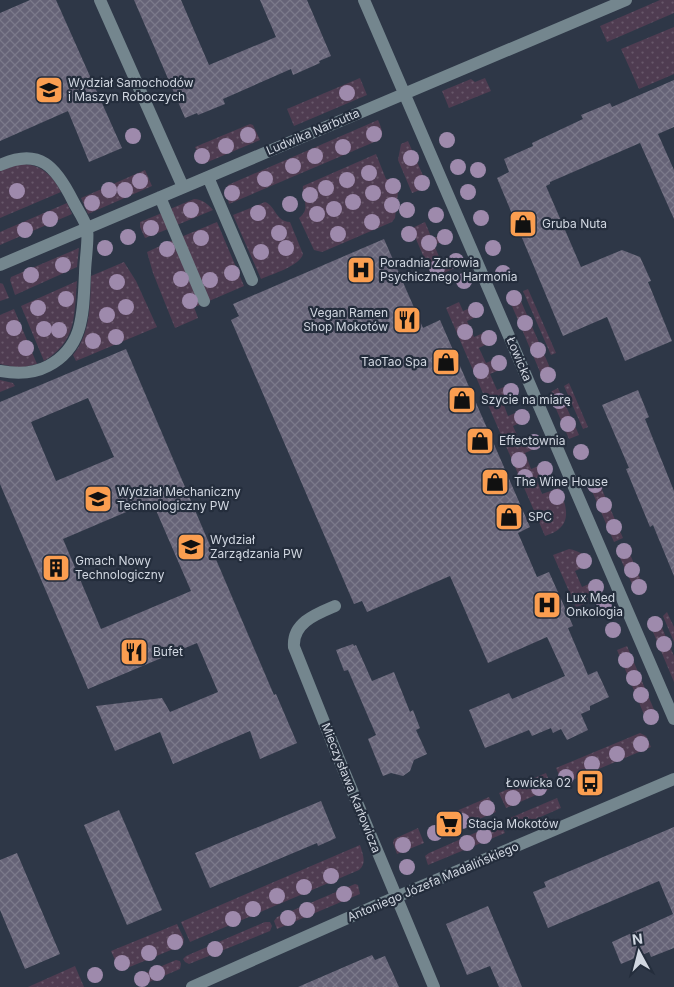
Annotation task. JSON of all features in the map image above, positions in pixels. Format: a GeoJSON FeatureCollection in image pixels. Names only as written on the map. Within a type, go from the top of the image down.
{"type":"FeatureCollection","features":[{"type":"Feature","properties":{"kind":"street"},"geometry":{"type":"LineString","coordinates":[[100,0],[183,187]]}},
{"type":"Feature","properties":{"kind":"street","name":"Łowicka"},"geometry":{"type":"LineString","coordinates":[[364,0],[674,719]]}},
{"type":"Feature","properties":{"kind":"street","name":"Ludwika Narbutta"},"geometry":{"type":"LineString","coordinates":[[0,265],[626,0]]}},
{"type":"Feature","properties":{"kind":"street"},"geometry":{"type":"LineString","coordinates":[[0,165],[10,160],[29,158],[48,165],[62,180],[87,228],[82,310],[75,341],[59,360],[43,368],[26,373],[0,371]]}},
{"type":"Feature","properties":{"kind":"street"},"geometry":{"type":"LineString","coordinates":[[208,177],[252,280]]}},
{"type":"Feature","properties":{"kind":"street"},"geometry":{"type":"LineString","coordinates":[[160,197],[204,301]]}},
{"type":"Feature","properties":{"kind":"street","name":"Mieczysława Karłowicza"},"geometry":{"type":"LineString","coordinates":[[335,606],[305,621],[296,630],[293,638],[294,647],[373,843],[398,897],[434,987]]}},
{"type":"Feature","properties":{"kind":"street","name":"Antoniego Józefa Madalińskiego"},"geometry":{"type":"LineString","coordinates":[[192,987],[674,779]]}},
{"type":"Feature","properties":{"kind":"shaded area"},"geometry":{"type":"Polygon","coordinates":[[[660,0],[674,0],[674,13],[607,42],[600,26],[660,0]]]}},
{"type":"Feature","properties":{"kind":"shaded area"},"geometry":{"type":"Polygon","coordinates":[[[674,27],[674,74],[639,89],[621,49],[674,27]]]}},
{"type":"Feature","properties":{"kind":"shaded area"},"geometry":{"type":"Polygon","coordinates":[[[360,78],[367,95],[294,126],[287,109],[360,78]]]}},
{"type":"Feature","properties":{"kind":"shaded area"},"geometry":{"type":"Polygon","coordinates":[[[485,78],[491,91],[449,108],[442,91],[471,79],[475,82],[485,78]]]}},
{"type":"Feature","properties":{"kind":"shaded area"},"geometry":{"type":"Polygon","coordinates":[[[378,120],[382,133],[379,140],[229,204],[226,192],[228,185],[378,120]]]}},
{"type":"Feature","properties":{"kind":"shaded area"},"geometry":{"type":"Polygon","coordinates":[[[250,124],[253,125],[260,140],[203,164],[195,147],[250,124]]]}},
{"type":"Feature","properties":{"kind":"shaded area"},"geometry":{"type":"Polygon","coordinates":[[[408,141],[428,187],[412,193],[398,160],[401,144],[408,141]]]}},
{"type":"Feature","properties":{"kind":"shaded area"},"geometry":{"type":"Polygon","coordinates":[[[376,154],[386,179],[394,179],[399,184],[395,218],[392,222],[322,252],[314,250],[299,218],[305,210],[303,186],[376,154]]]}},
{"type":"Feature","properties":{"kind":"shaded area"},"geometry":{"type":"Polygon","coordinates":[[[20,164],[27,164],[45,171],[54,180],[61,192],[0,218],[0,171],[20,164]]]}},
{"type":"Feature","properties":{"kind":"shaded area"},"geometry":{"type":"Polygon","coordinates":[[[145,170],[152,186],[88,214],[81,198],[145,170]]]}},
{"type":"Feature","properties":{"kind":"shaded area"},"geometry":{"type":"Polygon","coordinates":[[[194,199],[205,202],[213,210],[177,225],[170,209],[194,199]]]}},
{"type":"Feature","properties":{"kind":"shaded area"},"geometry":{"type":"Polygon","coordinates":[[[265,202],[269,204],[281,219],[290,222],[303,254],[291,266],[261,279],[233,215],[265,202]]]}},
{"type":"Feature","properties":{"kind":"shaded area"},"geometry":{"type":"Polygon","coordinates":[[[67,203],[72,214],[0,245],[0,232],[67,203]]]}},
{"type":"Feature","properties":{"kind":"shaded area"},"geometry":{"type":"Polygon","coordinates":[[[162,213],[168,229],[145,238],[140,222],[162,213]]]}},
{"type":"Feature","properties":{"kind":"shaded area"},"geometry":{"type":"Polygon","coordinates":[[[217,222],[244,286],[209,301],[181,237],[217,222]]]}},
{"type":"Feature","properties":{"kind":"shaded area"},"geometry":{"type":"Polygon","coordinates":[[[425,222],[432,239],[448,232],[451,238],[434,245],[441,261],[457,254],[462,265],[433,278],[415,237],[409,238],[406,235],[408,230],[425,222]]]}},
{"type":"Feature","properties":{"kind":"shaded area"},"geometry":{"type":"Polygon","coordinates":[[[173,240],[200,305],[194,307],[198,318],[175,328],[153,273],[147,252],[173,240]]]}},
{"type":"Feature","properties":{"kind":"shaded area"},"geometry":{"type":"Polygon","coordinates":[[[79,248],[77,267],[15,295],[10,280],[11,277],[79,248]]]}},
{"type":"Feature","properties":{"kind":"shaded area"},"geometry":{"type":"Polygon","coordinates":[[[124,262],[136,281],[157,327],[76,361],[73,355],[83,337],[88,317],[91,276],[124,262]]]}},
{"type":"Feature","properties":{"kind":"shaded area"},"geometry":{"type":"Polygon","coordinates":[[[77,281],[72,327],[63,345],[44,361],[21,306],[77,281]]]}},
{"type":"Feature","properties":{"kind":"shaded area"},"geometry":{"type":"Polygon","coordinates":[[[0,283],[3,284],[9,298],[0,301],[0,283]]]}},
{"type":"Feature","properties":{"kind":"shaded area"},"geometry":{"type":"Polygon","coordinates":[[[528,289],[556,353],[551,355],[523,291],[528,289]]]}},
{"type":"Feature","properties":{"kind":"shaded area"},"geometry":{"type":"Polygon","coordinates":[[[517,292],[554,377],[548,380],[543,379],[509,299],[511,295],[517,292]]]}},
{"type":"Feature","properties":{"kind":"shaded area"},"geometry":{"type":"Polygon","coordinates":[[[459,302],[463,311],[479,304],[483,314],[467,321],[474,337],[490,330],[495,340],[479,348],[486,363],[502,356],[506,367],[490,374],[497,390],[513,383],[517,393],[502,400],[508,416],[525,409],[529,419],[513,426],[520,442],[536,435],[541,446],[525,453],[531,469],[548,462],[552,472],[536,478],[542,494],[559,488],[563,498],[566,515],[563,525],[545,536],[446,308],[459,302]]]}},
{"type":"Feature","properties":{"kind":"shaded area"},"geometry":{"type":"Polygon","coordinates":[[[14,309],[37,364],[20,368],[0,364],[0,315],[14,309]]]}},
{"type":"Feature","properties":{"kind":"shaded area"},"geometry":{"type":"Polygon","coordinates":[[[0,380],[13,383],[15,386],[0,392],[0,380]]]}},
{"type":"Feature","properties":{"kind":"shaded area"},"geometry":{"type":"Polygon","coordinates":[[[569,383],[588,427],[583,429],[564,386],[569,383]]]}},
{"type":"Feature","properties":{"kind":"shaded area"},"geometry":{"type":"Polygon","coordinates":[[[558,388],[579,435],[569,439],[550,395],[552,391],[558,388]]]}},
{"type":"Feature","properties":{"kind":"shaded area"},"geometry":{"type":"Polygon","coordinates":[[[597,478],[623,538],[614,542],[588,482],[597,478]]]}},
{"type":"Feature","properties":{"kind":"shaded area"},"geometry":{"type":"Polygon","coordinates":[[[627,547],[646,592],[637,595],[617,551],[627,547]]]}},
{"type":"Feature","properties":{"kind":"shaded area"},"geometry":{"type":"Polygon","coordinates":[[[569,549],[582,554],[591,564],[575,571],[582,587],[598,580],[602,588],[586,595],[589,602],[576,607],[553,555],[569,549]]]}},
{"type":"Feature","properties":{"kind":"shaded area"},"geometry":{"type":"Polygon","coordinates":[[[667,612],[674,627],[674,642],[663,616],[667,612]]]}},
{"type":"Feature","properties":{"kind":"shaded area"},"geometry":{"type":"Polygon","coordinates":[[[657,616],[674,656],[674,682],[648,620],[657,616]]]}},
{"type":"Feature","properties":{"kind":"shaded area"},"geometry":{"type":"Polygon","coordinates":[[[627,646],[658,719],[648,724],[617,650],[627,646]]]}},
{"type":"Feature","properties":{"kind":"shaded area"},"geometry":{"type":"Polygon","coordinates":[[[640,733],[646,736],[651,747],[563,784],[556,768],[640,733]]]}},
{"type":"Feature","properties":{"kind":"shaded area"},"geometry":{"type":"Polygon","coordinates":[[[546,773],[552,788],[506,808],[499,793],[546,773]]]}},
{"type":"Feature","properties":{"kind":"shaded area"},"geometry":{"type":"Polygon","coordinates":[[[489,797],[496,812],[460,827],[454,812],[489,797]]]}},
{"type":"Feature","properties":{"kind":"shaded area"},"geometry":{"type":"Polygon","coordinates":[[[557,798],[561,808],[515,828],[510,818],[557,798]]]}},
{"type":"Feature","properties":{"kind":"shaded area"},"geometry":{"type":"Polygon","coordinates":[[[500,822],[505,833],[428,865],[425,856],[429,853],[500,822]]]}},
{"type":"Feature","properties":{"kind":"shaded area"},"geometry":{"type":"Polygon","coordinates":[[[418,828],[424,843],[397,854],[393,843],[394,839],[418,828]]]}},
{"type":"Feature","properties":{"kind":"shaded area"},"geometry":{"type":"Polygon","coordinates":[[[360,845],[364,862],[359,870],[190,942],[181,922],[360,845]]]}},
{"type":"Feature","properties":{"kind":"shaded area"},"geometry":{"type":"Polygon","coordinates":[[[355,884],[358,885],[360,894],[277,929],[274,921],[277,917],[355,884]]]}},
{"type":"Feature","properties":{"kind":"shaded area"},"geometry":{"type":"Polygon","coordinates":[[[265,922],[270,922],[272,926],[270,931],[189,964],[183,959],[186,956],[265,922]]]}},
{"type":"Feature","properties":{"kind":"shaded area"},"geometry":{"type":"Polygon","coordinates":[[[177,924],[184,939],[183,945],[120,971],[111,951],[177,924]]]}},
{"type":"Feature","properties":{"kind":"shaded area"},"geometry":{"type":"Polygon","coordinates":[[[176,960],[180,961],[180,969],[142,985],[137,983],[136,979],[138,976],[176,960]]]}},
{"type":"Feature","properties":{"kind":"shaded area"},"geometry":{"type":"Polygon","coordinates":[[[75,966],[84,987],[28,987],[75,966]]]}},
{"type":"Feature","properties":{"kind":"building","name":"Wydział Samochodów i Maszyn Roboczych"},"geometry":{"type":"Polygon","coordinates":[[[30,0],[56,0],[122,148],[89,162],[68,111],[0,141],[0,13],[30,0]]]}},
{"type":"Feature","properties":{"kind":"building"},"geometry":{"type":"Polygon","coordinates":[[[134,0],[181,0],[209,65],[276,37],[260,0],[307,0],[331,56],[293,75],[291,69],[223,99],[225,104],[185,118],[134,0]]]}},
{"type":"Feature","properties":{"kind":"building"},"geometry":{"type":"Polygon","coordinates":[[[674,80],[674,127],[658,134],[674,170],[674,219],[640,143],[550,182],[546,186],[581,267],[622,250],[640,257],[651,281],[648,282],[672,341],[625,361],[607,317],[563,336],[497,178],[509,172],[504,159],[533,146],[532,143],[583,119],[581,115],[610,103],[612,107],[674,80]]]}},
{"type":"Feature","properties":{"kind":"building"},"geometry":{"type":"Polygon","coordinates":[[[384,239],[423,328],[440,320],[530,527],[518,533],[537,577],[549,572],[573,626],[568,628],[588,675],[597,671],[609,697],[590,706],[590,710],[581,714],[588,730],[567,740],[561,729],[553,733],[551,728],[532,736],[529,730],[485,748],[469,710],[509,693],[512,699],[565,676],[547,637],[488,663],[450,576],[367,612],[362,601],[354,604],[231,320],[239,316],[233,304],[384,239]]]}},
{"type":"Feature","properties":{"kind":"building","name":"Gmach Nowy Technologiczny"},"geometry":{"type":"Polygon","coordinates":[[[126,349],[274,695],[276,694],[297,743],[260,759],[250,731],[173,764],[160,732],[115,751],[96,706],[162,698],[170,712],[218,692],[197,643],[88,689],[0,484],[0,402],[126,349]],[[88,398],[31,422],[56,481],[114,457],[88,398]],[[152,501],[63,539],[101,629],[191,591],[152,501]]]}},
{"type":"Feature","properties":{"kind":"building"},"geometry":{"type":"Polygon","coordinates":[[[638,390],[649,417],[645,419],[674,491],[674,576],[653,525],[650,527],[626,469],[629,468],[602,405],[638,390]]]}},
{"type":"Feature","properties":{"kind":"building"},"geometry":{"type":"Polygon","coordinates":[[[353,644],[354,646],[356,645],[372,681],[394,672],[410,712],[413,710],[420,728],[416,730],[427,754],[414,760],[410,771],[403,776],[391,773],[383,776],[368,739],[376,735],[348,670],[344,671],[336,650],[353,644]]]}},
{"type":"Feature","properties":{"kind":"building"},"geometry":{"type":"Polygon","coordinates":[[[321,801],[336,838],[318,846],[317,843],[210,888],[195,853],[321,801]]]}},
{"type":"Feature","properties":{"kind":"building"},"geometry":{"type":"Polygon","coordinates":[[[119,810],[162,910],[127,925],[84,825],[119,810]]]}},
{"type":"Feature","properties":{"kind":"building"},"geometry":{"type":"Polygon","coordinates":[[[674,827],[674,948],[651,957],[649,952],[621,964],[612,942],[673,914],[659,881],[548,928],[533,892],[546,887],[544,882],[674,827]]]}},
{"type":"Feature","properties":{"kind":"building"},"geometry":{"type":"Polygon","coordinates":[[[17,853],[60,954],[25,969],[0,910],[0,860],[17,853]]]}},
{"type":"Feature","properties":{"kind":"building"},"geometry":{"type":"Polygon","coordinates":[[[488,906],[522,987],[499,987],[490,966],[467,975],[446,924],[488,906]]]}},
{"type":"Feature","properties":{"kind":"building"},"geometry":{"type":"Polygon","coordinates":[[[372,955],[375,960],[385,956],[399,987],[298,987],[372,955]]]}},
{"type":"Feature","properties":{"kind":"place","name":"Wydział Samochodów i Maszyn Roboczych"},"geometry":{"type":"Point","coordinates":[49,90]}},
{"type":"Feature","properties":{"kind":"place","name":"Gruba Nuta"},"geometry":{"type":"Point","coordinates":[523,224]}},
{"type":"Feature","properties":{"kind":"place","name":"Poradnia Zdrowia Psychicznego Harmonia"},"geometry":{"type":"Point","coordinates":[361,270]}},
{"type":"Feature","properties":{"kind":"place","name":"Vegan Ramen Shop Mokotów"},"geometry":{"type":"Point","coordinates":[407,320]}},
{"type":"Feature","properties":{"kind":"place","name":"TaoTao Spa"},"geometry":{"type":"Point","coordinates":[446,362]}},
{"type":"Feature","properties":{"kind":"place","name":"Szycie na miarę"},"geometry":{"type":"Point","coordinates":[462,400]}},
{"type":"Feature","properties":{"kind":"place","name":"Effectownia"},"geometry":{"type":"Point","coordinates":[480,441]}},
{"type":"Feature","properties":{"kind":"place","name":"The Wine House"},"geometry":{"type":"Point","coordinates":[495,482]}},
{"type":"Feature","properties":{"kind":"place","name":"Wydział Mechaniczny Technologiczny PW"},"geometry":{"type":"Point","coordinates":[98,499]}},
{"type":"Feature","properties":{"kind":"place","name":"SPC"},"geometry":{"type":"Point","coordinates":[509,517]}},
{"type":"Feature","properties":{"kind":"place","name":"Wydział Zarządzania PW"},"geometry":{"type":"Point","coordinates":[191,547]}},
{"type":"Feature","properties":{"kind":"place","name":"Gmach Nowy Technologiczny"},"geometry":{"type":"Point","coordinates":[56,568]}},
{"type":"Feature","properties":{"kind":"place","name":"Lux Med Onkologia"},"geometry":{"type":"Point","coordinates":[547,605]}},
{"type":"Feature","properties":{"kind":"place","name":"Bufet"},"geometry":{"type":"Point","coordinates":[134,652]}},
{"type":"Feature","properties":{"kind":"place","name":"Łowicka 02"},"geometry":{"type":"Point","coordinates":[590,783]}},
{"type":"Feature","properties":{"kind":"place","name":"Stacja Mokotów"},"geometry":{"type":"Point","coordinates":[449,824]}}]}
